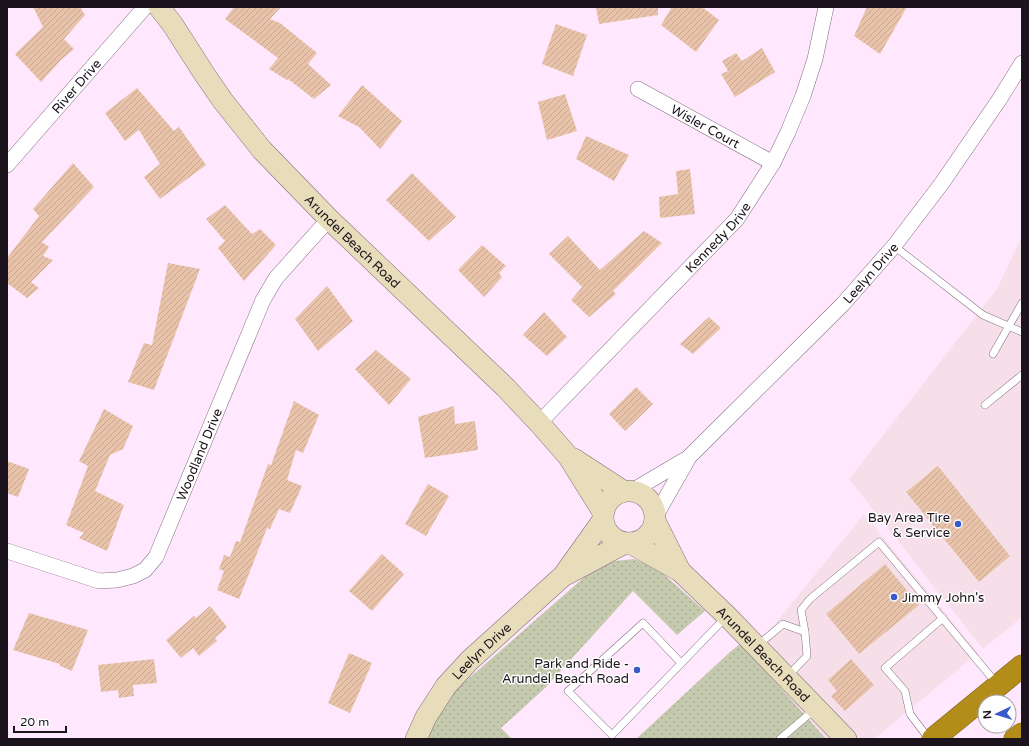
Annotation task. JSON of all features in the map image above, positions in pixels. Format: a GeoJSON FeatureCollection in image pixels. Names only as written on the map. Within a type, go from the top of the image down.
{"type":"FeatureCollection","features":[{"type":"Feature","properties":{"kind":"highway"},"geometry":{"type":"LineString","coordinates":[[933,739],[1022,666]]}},
{"type":"Feature","properties":{"kind":"highway"},"geometry":{"type":"LineString","coordinates":[[1015,739],[1022,734]]}},
{"type":"Feature","properties":{"kind":"street","name":"River Drive"},"geometry":{"type":"LineString","coordinates":[[7,165],[145,7]]}},
{"type":"Feature","properties":{"kind":"street","name":"Arundel Beach Road"},"geometry":{"type":"LineString","coordinates":[[158,7],[173,25],[205,75],[240,124],[262,150],[329,219],[505,387],[539,423],[568,456],[603,516]]}},
{"type":"Feature","properties":{"kind":"street","name":"Kennedy Drive"},"geometry":{"type":"LineString","coordinates":[[539,423],[737,219],[773,163],[788,132],[803,96],[815,59],[826,7]]}},
{"type":"Feature","properties":{"kind":"street","name":"Leelyn Drive"},"geometry":{"type":"LineString","coordinates":[[628,491],[688,458],[838,309],[894,246],[942,183],[973,140],[1022,63]]}},
{"type":"Feature","properties":{"kind":"street","name":"Wisler Court"},"geometry":{"type":"LineString","coordinates":[[638,89],[773,163]]}},
{"type":"Feature","properties":{"kind":"street","name":"Woodland Drive"},"geometry":{"type":"LineString","coordinates":[[7,551],[99,581],[117,580],[133,576],[145,570],[156,557],[263,300],[276,278],[329,219]]}},
{"type":"Feature","properties":{"kind":"street","name":"Arundel Beach Road"},"geometry":{"type":"LineString","coordinates":[[568,456],[628,491]]}},
{"type":"Feature","properties":{"kind":"street","name":"Leelyn Drive"},"geometry":{"type":"LineString","coordinates":[[655,519],[688,458]]}},
{"type":"Feature","properties":{"kind":"street"},"geometry":{"type":"LineString","coordinates":[[628,491],[639,493],[646,497],[654,509],[655,519],[653,528],[649,534],[637,542],[627,543],[617,541],[610,535],[605,528],[603,516],[606,504],[610,498],[616,494],[628,491]]}},
{"type":"Feature","properties":{"kind":"street","name":"Leelyn Drive"},"geometry":{"type":"LineString","coordinates":[[416,739],[426,716],[446,686],[470,660],[563,576],[603,516]]}},
{"type":"Feature","properties":{"kind":"street","name":"Arundel Beach Road"},"geometry":{"type":"LineString","coordinates":[[655,519],[680,571]]}},
{"type":"Feature","properties":{"kind":"street","name":"Arundel Beach Road"},"geometry":{"type":"LineString","coordinates":[[627,543],[680,571],[727,616],[846,739]]}},
{"type":"Feature","properties":{"kind":"street","name":"Leelyn Drive"},"geometry":{"type":"LineString","coordinates":[[563,576],[627,543]]}},
{"type":"Feature","properties":{"kind":"lane"},"geometry":{"type":"LineString","coordinates":[[894,246],[983,315],[1022,332]]}},
{"type":"Feature","properties":{"kind":"lane"},"geometry":{"type":"LineString","coordinates":[[993,354],[1022,302]]}},
{"type":"Feature","properties":{"kind":"lane"},"geometry":{"type":"LineString","coordinates":[[984,405],[1022,375]]}},
{"type":"Feature","properties":{"kind":"lane"},"geometry":{"type":"LineString","coordinates":[[786,677],[807,656],[801,610],[810,599],[879,542],[999,685]]}},
{"type":"Feature","properties":{"kind":"lane"},"geometry":{"type":"LineString","coordinates":[[680,663],[643,623],[568,691],[612,735],[727,616]]}},
{"type":"Feature","properties":{"kind":"lane"},"geometry":{"type":"LineString","coordinates":[[929,739],[910,714],[905,691],[885,668],[943,618]]}},
{"type":"Feature","properties":{"kind":"lane"},"geometry":{"type":"LineString","coordinates":[[756,646],[783,624],[805,632]]}},
{"type":"Feature","properties":{"kind":"lane"},"geometry":{"type":"LineString","coordinates":[[780,739],[816,708]]}},
{"type":"Feature","properties":{"kind":"shaded area"},"geometry":{"type":"Polygon","coordinates":[[[1022,236],[1022,617],[983,649],[849,479],[997,289],[1022,236]]]}},
{"type":"Feature","properties":{"kind":"shaded area"},"geometry":{"type":"Polygon","coordinates":[[[864,514],[978,653],[874,739],[726,739],[766,635],[864,514]]]}},
{"type":"Feature","properties":{"kind":"green space"},"geometry":{"type":"Polygon","coordinates":[[[634,559],[658,569],[705,611],[677,635],[633,591],[545,688],[501,728],[512,739],[426,739],[434,709],[597,566],[606,562],[634,559]]]}},
{"type":"Feature","properties":{"kind":"green space"},"geometry":{"type":"Polygon","coordinates":[[[741,643],[826,739],[636,739],[730,652],[741,643]]]}},
{"type":"Feature","properties":{"kind":"building"},"geometry":{"type":"Polygon","coordinates":[[[33,7],[80,7],[85,15],[64,39],[74,49],[61,60],[41,82],[15,54],[43,27],[33,7]]]}},
{"type":"Feature","properties":{"kind":"building"},"geometry":{"type":"Polygon","coordinates":[[[234,7],[281,7],[270,19],[280,23],[317,53],[308,64],[331,85],[314,99],[288,79],[287,80],[269,69],[278,58],[225,19],[234,7]]]}},
{"type":"Feature","properties":{"kind":"building"},"geometry":{"type":"Polygon","coordinates":[[[596,7],[658,7],[658,15],[599,24],[596,7]]]}},
{"type":"Feature","properties":{"kind":"building"},"geometry":{"type":"Polygon","coordinates":[[[672,7],[702,7],[719,20],[696,52],[661,25],[672,7]]]}},
{"type":"Feature","properties":{"kind":"building"},"geometry":{"type":"Polygon","coordinates":[[[867,7],[907,7],[880,54],[854,36],[867,7]]]}},
{"type":"Feature","properties":{"kind":"building"},"geometry":{"type":"Polygon","coordinates":[[[556,24],[587,35],[573,76],[542,64],[556,24]]]}},
{"type":"Feature","properties":{"kind":"building"},"geometry":{"type":"Polygon","coordinates":[[[762,48],[775,72],[735,97],[721,74],[728,71],[722,61],[736,53],[742,61],[762,48]]]}},
{"type":"Feature","properties":{"kind":"building"},"geometry":{"type":"Polygon","coordinates":[[[362,85],[402,121],[380,149],[359,127],[338,116],[362,85]]]}},
{"type":"Feature","properties":{"kind":"building"},"geometry":{"type":"Polygon","coordinates":[[[137,88],[174,131],[179,127],[206,165],[160,199],[144,177],[160,164],[139,130],[125,141],[105,113],[137,88]]]}},
{"type":"Feature","properties":{"kind":"building"},"geometry":{"type":"Polygon","coordinates":[[[565,94],[577,131],[547,140],[538,102],[565,94]]]}},
{"type":"Feature","properties":{"kind":"building"},"geometry":{"type":"Polygon","coordinates":[[[586,136],[629,155],[614,181],[576,159],[586,136]]]}},
{"type":"Feature","properties":{"kind":"building"},"geometry":{"type":"Polygon","coordinates":[[[73,163],[94,187],[42,242],[49,247],[43,256],[53,260],[31,282],[39,288],[27,298],[7,283],[7,258],[39,216],[33,209],[73,163]]]}},
{"type":"Feature","properties":{"kind":"building"},"geometry":{"type":"Polygon","coordinates":[[[690,169],[695,214],[660,218],[659,197],[678,194],[676,171],[690,169]]]}},
{"type":"Feature","properties":{"kind":"building"},"geometry":{"type":"Polygon","coordinates":[[[412,173],[456,217],[429,241],[386,200],[412,173]]]}},
{"type":"Feature","properties":{"kind":"building"},"geometry":{"type":"Polygon","coordinates":[[[225,205],[252,234],[260,229],[276,245],[244,281],[218,248],[225,241],[206,219],[225,205]]]}},
{"type":"Feature","properties":{"kind":"building"},"geometry":{"type":"Polygon","coordinates":[[[644,231],[662,243],[613,291],[616,294],[589,317],[571,300],[582,287],[549,254],[568,236],[600,270],[644,231]]]}},
{"type":"Feature","properties":{"kind":"building"},"geometry":{"type":"Polygon","coordinates":[[[482,245],[506,266],[499,273],[502,277],[484,297],[458,270],[482,245]]]}},
{"type":"Feature","properties":{"kind":"building"},"geometry":{"type":"Polygon","coordinates":[[[168,263],[200,269],[154,390],[128,382],[144,343],[152,345],[168,263]]]}},
{"type":"Feature","properties":{"kind":"building"},"geometry":{"type":"Polygon","coordinates":[[[327,286],[353,321],[318,351],[295,319],[327,286]]]}},
{"type":"Feature","properties":{"kind":"building"},"geometry":{"type":"Polygon","coordinates":[[[544,312],[567,337],[547,356],[523,335],[544,312]]]}},
{"type":"Feature","properties":{"kind":"building"},"geometry":{"type":"Polygon","coordinates":[[[709,317],[721,328],[693,354],[680,344],[709,317]]]}},
{"type":"Feature","properties":{"kind":"building"},"geometry":{"type":"Polygon","coordinates":[[[376,350],[411,379],[389,405],[355,369],[376,350]]]}},
{"type":"Feature","properties":{"kind":"building"},"geometry":{"type":"Polygon","coordinates":[[[636,387],[653,404],[625,431],[609,414],[636,387]]]}},
{"type":"Feature","properties":{"kind":"building"},"geometry":{"type":"Polygon","coordinates":[[[294,401],[319,415],[303,453],[296,450],[287,480],[302,486],[290,513],[279,509],[270,529],[267,528],[239,599],[217,590],[224,571],[219,569],[224,555],[230,557],[236,541],[240,542],[268,464],[271,465],[294,401]]]}},
{"type":"Feature","properties":{"kind":"building"},"geometry":{"type":"Polygon","coordinates":[[[454,406],[455,424],[475,421],[478,450],[425,458],[418,417],[454,406]]]}},
{"type":"Feature","properties":{"kind":"building"},"geometry":{"type":"Polygon","coordinates":[[[104,409],[133,426],[123,449],[110,455],[95,491],[124,505],[107,551],[79,538],[84,533],[66,525],[88,466],[79,461],[104,409]]]}},
{"type":"Feature","properties":{"kind":"building"},"geometry":{"type":"Polygon","coordinates":[[[7,461],[29,469],[18,497],[7,493],[7,461]]]}},
{"type":"Feature","properties":{"kind":"building","name":"Bay Area Tire & Service"},"geometry":{"type":"Polygon","coordinates":[[[938,466],[1010,556],[979,582],[906,492],[938,466]]]}},
{"type":"Feature","properties":{"kind":"building"},"geometry":{"type":"Polygon","coordinates":[[[428,484],[449,496],[426,536],[405,524],[428,484]]]}},
{"type":"Feature","properties":{"kind":"building"},"geometry":{"type":"Polygon","coordinates":[[[382,554],[404,574],[372,611],[349,591],[382,554]]]}},
{"type":"Feature","properties":{"kind":"building"},"geometry":{"type":"Polygon","coordinates":[[[885,564],[919,605],[859,654],[826,614],[885,564]]]}},
{"type":"Feature","properties":{"kind":"building"},"geometry":{"type":"Polygon","coordinates":[[[210,606],[227,627],[215,638],[217,641],[199,656],[193,648],[181,658],[166,640],[194,616],[196,618],[210,606]]]}},
{"type":"Feature","properties":{"kind":"building"},"geometry":{"type":"Polygon","coordinates":[[[29,613],[88,630],[72,671],[60,666],[60,664],[13,650],[29,613]]]}},
{"type":"Feature","properties":{"kind":"building"},"geometry":{"type":"Polygon","coordinates":[[[349,653],[372,663],[350,713],[328,703],[349,653]]]}},
{"type":"Feature","properties":{"kind":"building"},"geometry":{"type":"Polygon","coordinates":[[[154,659],[157,683],[133,685],[134,696],[119,698],[118,690],[101,692],[98,665],[154,659]]]}},
{"type":"Feature","properties":{"kind":"building"},"geometry":{"type":"Polygon","coordinates":[[[851,659],[874,685],[845,711],[831,696],[837,691],[828,680],[851,659]]]}},
{"type":"Feature","properties":{"kind":"place","name":"Bay Area Tire & Service"},"geometry":{"type":"Point","coordinates":[958,524]}},
{"type":"Feature","properties":{"kind":"place","name":"Jimmy John's"},"geometry":{"type":"Point","coordinates":[894,597]}},
{"type":"Feature","properties":{"kind":"place","name":"Park and Ride - Arundel Beach Road"},"geometry":{"type":"Point","coordinates":[637,670]}}]}
